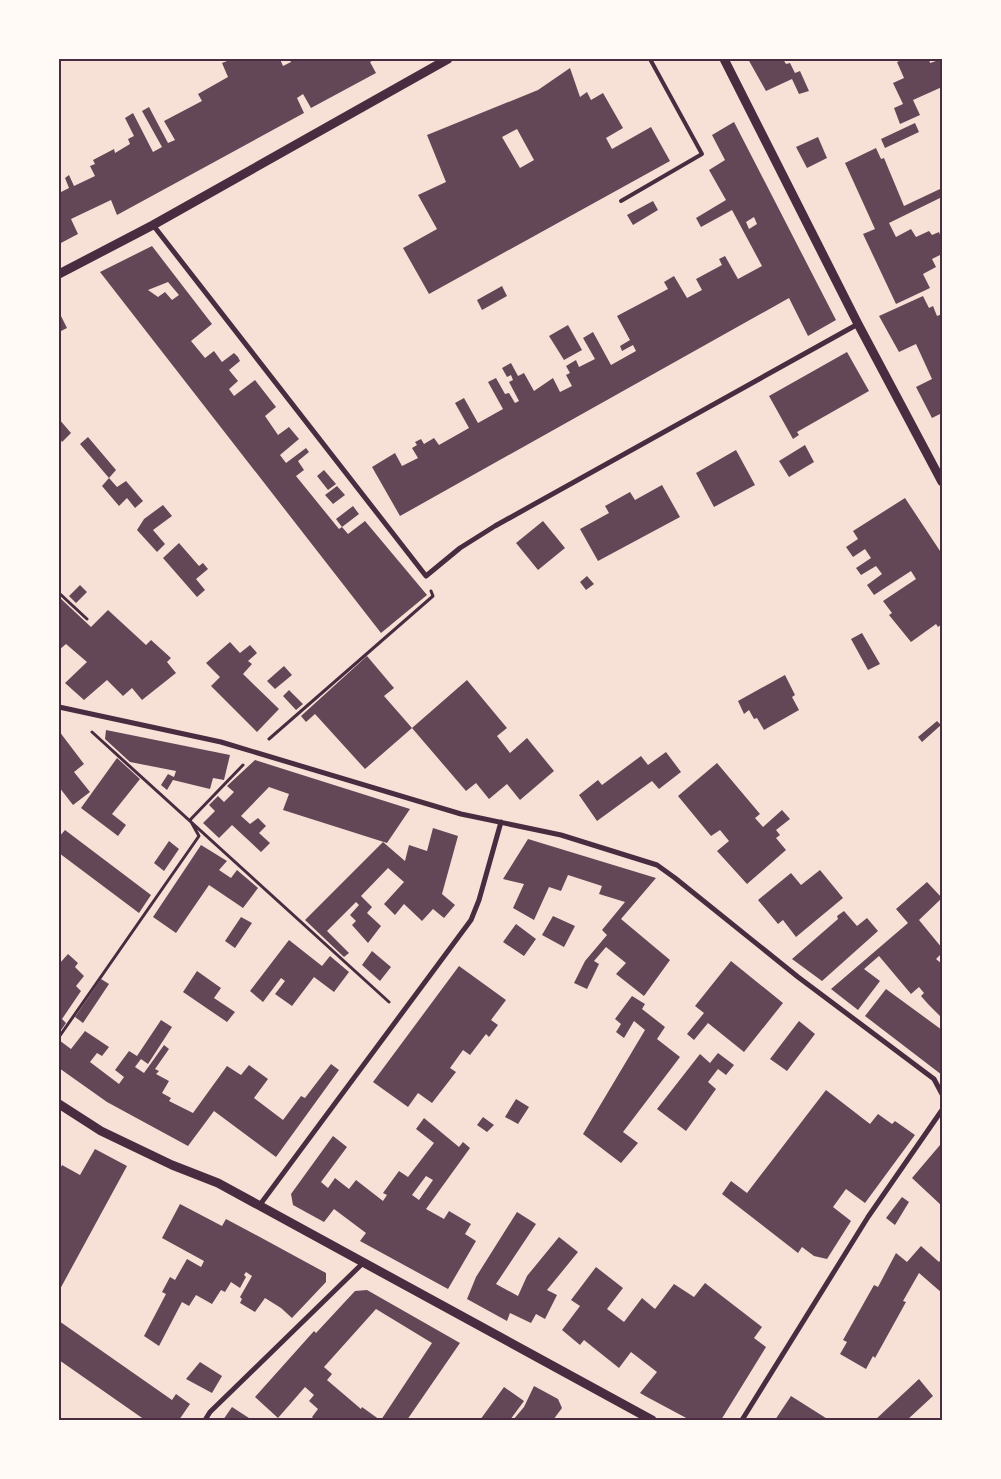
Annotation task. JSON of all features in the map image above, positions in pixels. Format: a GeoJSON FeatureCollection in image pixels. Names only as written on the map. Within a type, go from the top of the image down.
{"type":"FeatureCollection","features":[{"type":"Feature","properties":{"kind":"street"},"geometry":{"type":"LineString","coordinates":[[59,274],[153,225],[448,59]]}},
{"type":"Feature","properties":{"kind":"street"},"geometry":{"type":"LineString","coordinates":[[724,59],[858,324],[942,482]]}},
{"type":"Feature","properties":{"kind":"street"},"geometry":{"type":"LineString","coordinates":[[153,225],[426,576],[460,548],[495,526],[858,324]]}},
{"type":"Feature","properties":{"kind":"street"},"geometry":{"type":"LineString","coordinates":[[59,707],[256,752],[461,814],[561,835],[644,861],[667,871],[798,977],[934,1080],[942,1094]]}},
{"type":"Feature","properties":{"kind":"street"},"geometry":{"type":"LineString","coordinates":[[259,1206],[471,920],[479,900],[501,822]]}},
{"type":"Feature","properties":{"kind":"street"},"geometry":{"type":"LineString","coordinates":[[59,1104],[102,1131],[172,1166],[218,1183],[652,1420]]}},
{"type":"Feature","properties":{"kind":"street"},"geometry":{"type":"LineString","coordinates":[[742,1420],[868,1217],[942,1110]]}},
{"type":"Feature","properties":{"kind":"street"},"geometry":{"type":"LineString","coordinates":[[204,1420],[364,1262]]}},
{"type":"Feature","properties":{"kind":"lane"},"geometry":{"type":"LineString","coordinates":[[621,201],[702,154],[650,59]]}},
{"type":"Feature","properties":{"kind":"path"},"geometry":{"type":"LineString","coordinates":[[190,820],[256,752],[363,655],[433,596],[426,576]]}},
{"type":"Feature","properties":{"kind":"path"},"geometry":{"type":"LineString","coordinates":[[59,593],[88,619]]}},
{"type":"Feature","properties":{"kind":"path"},"geometry":{"type":"LineString","coordinates":[[66,709],[402,1014]]}},
{"type":"Feature","properties":{"kind":"path"},"geometry":{"type":"LineString","coordinates":[[59,1037],[199,836],[190,820]]}},
{"type":"Feature","properties":{"kind":"building"},"geometry":{"type":"Polygon","coordinates":[[[232,59],[280,59],[283,66],[291,62],[290,59],[376,59],[370,62],[376,73],[311,108],[303,94],[297,98],[304,113],[117,215],[111,200],[71,219],[78,234],[59,244],[59,193],[69,188],[65,178],[69,175],[74,186],[95,176],[90,166],[95,164],[93,160],[114,149],[115,153],[130,144],[128,139],[134,136],[125,118],[133,113],[153,152],[162,147],[142,111],[149,107],[168,143],[175,140],[164,121],[202,101],[198,94],[228,77],[222,63],[232,59]]]}},
{"type":"Feature","properties":{"kind":"building"},"geometry":{"type":"Polygon","coordinates":[[[748,59],[783,59],[786,64],[790,63],[795,73],[800,71],[809,91],[799,94],[792,79],[766,91],[748,59]]]}},
{"type":"Feature","properties":{"kind":"building"},"geometry":{"type":"Polygon","coordinates":[[[904,59],[929,59],[930,63],[942,59],[942,87],[913,100],[920,115],[900,124],[894,108],[903,104],[893,83],[904,78],[897,62],[904,59]]]}},
{"type":"Feature","properties":{"kind":"building"},"geometry":{"type":"Polygon","coordinates":[[[570,68],[580,97],[587,92],[591,100],[603,93],[623,128],[606,138],[612,149],[651,127],[670,161],[429,294],[403,248],[437,229],[418,195],[446,182],[427,135],[538,90],[570,68]],[[517,129],[502,137],[520,168],[534,160],[517,129]]]}},
{"type":"Feature","properties":{"kind":"building"},"geometry":{"type":"Polygon","coordinates":[[[734,122],[836,320],[808,336],[789,298],[400,516],[372,467],[395,453],[402,466],[418,458],[412,448],[417,445],[415,442],[421,439],[424,444],[434,438],[439,445],[469,428],[455,403],[464,398],[478,423],[503,409],[488,382],[496,378],[505,394],[509,393],[515,403],[519,401],[509,382],[513,380],[511,375],[507,377],[502,368],[511,363],[518,376],[524,373],[534,391],[553,378],[560,392],[572,386],[566,375],[570,373],[566,366],[576,360],[579,367],[595,359],[583,338],[593,332],[611,365],[636,351],[633,345],[622,351],[620,346],[630,340],[617,316],[668,289],[664,282],[674,276],[687,298],[702,290],[696,279],[722,265],[719,259],[725,256],[738,279],[762,266],[732,210],[701,227],[696,218],[726,200],[709,170],[725,160],[712,135],[734,122]],[[754,217],[746,222],[749,229],[757,224],[754,217]]]}},
{"type":"Feature","properties":{"kind":"building"},"geometry":{"type":"Polygon","coordinates":[[[915,123],[919,132],[885,148],[881,139],[915,123]]]}},
{"type":"Feature","properties":{"kind":"building"},"geometry":{"type":"Polygon","coordinates":[[[818,137],[827,158],[807,168],[796,147],[818,137]]]}},
{"type":"Feature","properties":{"kind":"building"},"geometry":{"type":"Polygon","coordinates":[[[876,148],[881,159],[884,158],[904,206],[940,189],[942,193],[942,197],[889,223],[896,237],[911,229],[916,237],[929,231],[932,235],[939,232],[942,240],[942,254],[932,259],[936,267],[923,274],[930,288],[896,304],[863,234],[875,229],[845,163],[876,148]]]}},
{"type":"Feature","properties":{"kind":"building"},"geometry":{"type":"Polygon","coordinates":[[[653,201],[658,210],[633,225],[627,215],[653,201]]]}},
{"type":"Feature","properties":{"kind":"building"},"geometry":{"type":"Polygon","coordinates":[[[152,246],[212,324],[191,341],[205,358],[214,351],[222,362],[234,353],[238,357],[240,361],[229,370],[238,381],[229,389],[234,396],[255,380],[276,407],[265,416],[278,435],[289,427],[299,439],[280,455],[286,463],[306,448],[309,452],[298,461],[304,470],[296,476],[339,529],[342,527],[348,534],[365,521],[427,595],[381,633],[100,272],[152,246]],[[168,282],[148,290],[158,297],[165,292],[172,300],[179,295],[168,282]]]}},
{"type":"Feature","properties":{"kind":"building"},"geometry":{"type":"Polygon","coordinates":[[[502,286],[507,296],[482,310],[477,300],[502,286]]]}},
{"type":"Feature","properties":{"kind":"building"},"geometry":{"type":"Polygon","coordinates":[[[923,296],[929,308],[933,306],[937,316],[942,314],[942,413],[932,418],[916,387],[932,379],[916,344],[899,352],[879,316],[923,296]]]}},
{"type":"Feature","properties":{"kind":"building"},"geometry":{"type":"Polygon","coordinates":[[[59,312],[67,328],[59,332],[59,312]]]}},
{"type":"Feature","properties":{"kind":"building"},"geometry":{"type":"Polygon","coordinates":[[[568,325],[582,350],[564,360],[549,336],[568,325]]]}},
{"type":"Feature","properties":{"kind":"building"},"geometry":{"type":"Polygon","coordinates":[[[847,352],[869,391],[797,432],[799,435],[793,439],[769,396],[847,352]]]}},
{"type":"Feature","properties":{"kind":"building"},"geometry":{"type":"Polygon","coordinates":[[[59,419],[71,433],[62,442],[59,437],[59,419]]]}},
{"type":"Feature","properties":{"kind":"building"},"geometry":{"type":"Polygon","coordinates":[[[88,437],[116,470],[109,478],[80,444],[88,437]]]}},
{"type":"Feature","properties":{"kind":"building"},"geometry":{"type":"Polygon","coordinates":[[[805,445],[814,462],[789,477],[779,461],[805,445]]]}},
{"type":"Feature","properties":{"kind":"building"},"geometry":{"type":"Polygon","coordinates":[[[736,450],[755,485],[714,507],[696,473],[736,450]]]}},
{"type":"Feature","properties":{"kind":"building"},"geometry":{"type":"Polygon","coordinates":[[[324,470],[336,484],[328,490],[317,476],[324,470]]]}},
{"type":"Feature","properties":{"kind":"building"},"geometry":{"type":"Polygon","coordinates":[[[109,478],[117,487],[126,481],[143,501],[135,508],[127,498],[119,506],[102,486],[109,478]]]}},
{"type":"Feature","properties":{"kind":"building"},"geometry":{"type":"Polygon","coordinates":[[[662,485],[680,517],[598,561],[580,529],[609,513],[605,506],[630,492],[635,500],[662,485]]]}},
{"type":"Feature","properties":{"kind":"building"},"geometry":{"type":"Polygon","coordinates":[[[337,486],[345,495],[333,504],[325,495],[337,486]]]}},
{"type":"Feature","properties":{"kind":"building"},"geometry":{"type":"Polygon","coordinates":[[[905,498],[942,554],[942,624],[938,627],[936,624],[911,642],[889,615],[892,613],[883,601],[916,579],[911,571],[874,595],[867,585],[882,574],[876,566],[861,575],[856,568],[871,558],[865,549],[853,557],[846,547],[858,539],[853,531],[905,498]]]}},
{"type":"Feature","properties":{"kind":"building"},"geometry":{"type":"Polygon","coordinates":[[[163,505],[172,516],[153,530],[165,544],[157,552],[137,530],[144,519],[163,505]]]}},
{"type":"Feature","properties":{"kind":"building"},"geometry":{"type":"Polygon","coordinates":[[[353,506],[359,514],[342,527],[336,519],[353,506]]]}},
{"type":"Feature","properties":{"kind":"building"},"geometry":{"type":"Polygon","coordinates":[[[543,521],[565,548],[538,570],[516,543],[543,521]]]}},
{"type":"Feature","properties":{"kind":"building"},"geometry":{"type":"Polygon","coordinates":[[[179,543],[199,566],[203,563],[208,569],[196,579],[205,590],[197,597],[163,558],[179,543]]]}},
{"type":"Feature","properties":{"kind":"building"},"geometry":{"type":"Polygon","coordinates":[[[587,576],[594,584],[586,590],[580,582],[587,576]]]}},
{"type":"Feature","properties":{"kind":"building"},"geometry":{"type":"Polygon","coordinates":[[[80,585],[87,592],[76,603],[69,596],[80,585]]]}},
{"type":"Feature","properties":{"kind":"building"},"geometry":{"type":"Polygon","coordinates":[[[59,597],[91,627],[108,610],[146,645],[151,640],[171,658],[167,662],[176,673],[142,700],[132,688],[123,696],[107,680],[84,700],[65,683],[87,662],[66,644],[59,650],[59,597]]]}},
{"type":"Feature","properties":{"kind":"building"},"geometry":{"type":"Polygon","coordinates":[[[862,633],[880,664],[868,670],[851,639],[862,633]]]}},
{"type":"Feature","properties":{"kind":"building"},"geometry":{"type":"Polygon","coordinates":[[[230,642],[240,653],[250,645],[257,653],[248,661],[252,664],[243,674],[279,709],[257,732],[211,686],[220,677],[206,663],[230,642]]]}},
{"type":"Feature","properties":{"kind":"building"},"geometry":{"type":"Polygon","coordinates":[[[367,656],[394,688],[384,696],[412,728],[365,769],[315,714],[306,722],[301,716],[367,656]]]}},
{"type":"Feature","properties":{"kind":"building"},"geometry":{"type":"Polygon","coordinates":[[[284,666],[292,675],[275,689],[267,681],[284,666]]]}},
{"type":"Feature","properties":{"kind":"building"},"geometry":{"type":"Polygon","coordinates":[[[785,675],[795,695],[792,697],[799,710],[764,730],[757,718],[754,719],[749,710],[744,714],[738,701],[785,675]]]}},
{"type":"Feature","properties":{"kind":"building"},"geometry":{"type":"Polygon","coordinates":[[[467,680],[507,728],[497,736],[510,753],[527,738],[554,771],[520,800],[507,784],[489,799],[476,783],[466,791],[412,728],[467,680]]]}},
{"type":"Feature","properties":{"kind":"building"},"geometry":{"type":"Polygon","coordinates":[[[289,690],[303,704],[296,710],[283,696],[289,690]]]}},
{"type":"Feature","properties":{"kind":"building"},"geometry":{"type":"Polygon","coordinates":[[[937,721],[941,725],[922,742],[918,737],[937,721]]]}},
{"type":"Feature","properties":{"kind":"building"},"geometry":{"type":"Polygon","coordinates":[[[106,730],[230,755],[224,780],[213,778],[210,789],[173,780],[167,790],[161,785],[168,774],[174,777],[176,771],[130,762],[105,739],[106,730]]]}},
{"type":"Feature","properties":{"kind":"building"},"geometry":{"type":"Polygon","coordinates":[[[59,731],[84,764],[74,772],[90,792],[73,805],[59,787],[59,731]]]}},
{"type":"Feature","properties":{"kind":"building"},"geometry":{"type":"Polygon","coordinates":[[[666,752],[681,772],[659,789],[652,781],[597,821],[579,795],[598,780],[602,785],[641,756],[648,765],[666,752]]]}},
{"type":"Feature","properties":{"kind":"building"},"geometry":{"type":"Polygon","coordinates":[[[117,758],[140,779],[112,814],[126,825],[118,836],[81,808],[117,758]]]}},
{"type":"Feature","properties":{"kind":"building"},"geometry":{"type":"Polygon","coordinates":[[[255,760],[410,809],[387,843],[283,810],[289,794],[269,787],[241,816],[250,824],[258,818],[266,826],[259,833],[270,843],[261,852],[232,825],[219,838],[203,823],[215,811],[209,805],[218,796],[224,802],[234,792],[227,786],[255,760]]]}},
{"type":"Feature","properties":{"kind":"building"},"geometry":{"type":"Polygon","coordinates":[[[717,763],[760,814],[755,818],[763,827],[782,810],[790,819],[776,830],[780,835],[776,838],[786,850],[747,884],[717,851],[729,841],[720,830],[711,836],[678,796],[717,763]]]}},
{"type":"Feature","properties":{"kind":"building"},"geometry":{"type":"Polygon","coordinates":[[[433,828],[458,836],[442,894],[455,905],[444,918],[433,909],[422,921],[404,904],[395,915],[384,904],[404,882],[388,868],[361,896],[372,907],[367,913],[381,926],[368,943],[352,925],[356,921],[350,915],[359,905],[356,902],[327,931],[349,953],[344,957],[305,920],[383,842],[405,861],[409,845],[427,851],[433,828]]]}},
{"type":"Feature","properties":{"kind":"building"},"geometry":{"type":"Polygon","coordinates":[[[65,830],[151,895],[139,913],[59,853],[59,837],[65,830]]]}},
{"type":"Feature","properties":{"kind":"building"},"geometry":{"type":"Polygon","coordinates":[[[528,839],[656,878],[621,919],[670,960],[644,996],[616,974],[626,963],[606,947],[594,961],[599,964],[587,989],[574,983],[585,961],[607,935],[602,930],[625,902],[599,894],[602,886],[568,875],[561,891],[549,887],[534,920],[513,908],[524,884],[503,879],[528,839]]]}},
{"type":"Feature","properties":{"kind":"building"},"geometry":{"type":"Polygon","coordinates":[[[169,841],[179,849],[164,871],[154,863],[169,841]]]}},
{"type":"Feature","properties":{"kind":"building"},"geometry":{"type":"Polygon","coordinates":[[[201,845],[227,861],[219,870],[231,878],[237,870],[258,888],[243,908],[209,885],[176,933],[153,917],[201,845]]]}},
{"type":"Feature","properties":{"kind":"building"},"geometry":{"type":"Polygon","coordinates":[[[820,870],[843,898],[796,937],[783,920],[778,924],[758,900],[791,873],[801,885],[820,870]]]}},
{"type":"Feature","properties":{"kind":"building"},"geometry":{"type":"Polygon","coordinates":[[[927,882],[942,898],[919,920],[942,948],[941,954],[936,959],[942,964],[942,1018],[921,996],[924,993],[919,987],[911,994],[879,956],[864,969],[880,981],[858,1010],[831,989],[908,923],[896,909],[927,882]]]}},
{"type":"Feature","properties":{"kind":"building"},"geometry":{"type":"Polygon","coordinates":[[[844,911],[857,926],[867,918],[878,931],[822,981],[792,959],[838,919],[837,916],[844,911]]]}},
{"type":"Feature","properties":{"kind":"building"},"geometry":{"type":"Polygon","coordinates":[[[553,916],[575,926],[564,947],[542,935],[553,916]]]}},
{"type":"Feature","properties":{"kind":"building"},"geometry":{"type":"Polygon","coordinates":[[[241,917],[252,923],[235,948],[225,941],[241,917]]]}},
{"type":"Feature","properties":{"kind":"building"},"geometry":{"type":"Polygon","coordinates":[[[516,924],[536,939],[524,956],[503,942],[516,924]]]}},
{"type":"Feature","properties":{"kind":"building"},"geometry":{"type":"Polygon","coordinates":[[[289,940],[322,966],[330,956],[349,972],[334,992],[314,977],[292,1006],[275,994],[285,981],[281,978],[263,1002],[250,991],[289,940]]]}},
{"type":"Feature","properties":{"kind":"building"},"geometry":{"type":"Polygon","coordinates":[[[372,951],[391,967],[380,981],[362,965],[372,951]]]}},
{"type":"Feature","properties":{"kind":"building"},"geometry":{"type":"Polygon","coordinates":[[[68,954],[78,963],[75,967],[84,976],[76,986],[81,991],[62,1019],[66,1023],[59,1033],[59,964],[68,954]]]}},
{"type":"Feature","properties":{"kind":"building"},"geometry":{"type":"Polygon","coordinates":[[[731,961],[783,1003],[744,1052],[708,1023],[694,1040],[687,1034],[704,1013],[695,1006],[731,961]]]}},
{"type":"Feature","properties":{"kind":"building"},"geometry":{"type":"Polygon","coordinates":[[[459,966],[506,1000],[491,1020],[498,1025],[489,1037],[486,1034],[470,1055],[463,1050],[450,1068],[456,1072],[432,1103],[418,1093],[408,1107],[373,1082],[459,966]]]}},
{"type":"Feature","properties":{"kind":"building"},"geometry":{"type":"Polygon","coordinates":[[[197,971],[221,988],[214,998],[235,1012],[227,1022],[183,992],[197,971]]]}},
{"type":"Feature","properties":{"kind":"building"},"geometry":{"type":"Polygon","coordinates":[[[101,979],[109,984],[83,1023],[75,1017],[101,979]]]}},
{"type":"Feature","properties":{"kind":"building"},"geometry":{"type":"Polygon","coordinates":[[[886,989],[942,1030],[942,1075],[865,1016],[886,989]]]}},
{"type":"Feature","properties":{"kind":"building"},"geometry":{"type":"Polygon","coordinates":[[[632,996],[645,1004],[642,1009],[665,1027],[657,1039],[680,1057],[623,1132],[638,1143],[621,1163],[583,1134],[645,1030],[634,1021],[624,1038],[616,1032],[621,1024],[615,1019],[632,996]]]}},
{"type":"Feature","properties":{"kind":"building"},"geometry":{"type":"Polygon","coordinates":[[[161,1020],[172,1027],[148,1064],[141,1059],[135,1067],[144,1073],[164,1045],[169,1049],[155,1069],[159,1071],[156,1074],[169,1081],[162,1093],[171,1098],[169,1101],[193,1113],[227,1066],[241,1075],[249,1065],[268,1079],[254,1098],[283,1120],[301,1096],[305,1098],[331,1064],[339,1070],[276,1157],[214,1111],[188,1146],[107,1102],[59,1068],[59,1040],[71,1049],[85,1031],[109,1047],[102,1056],[97,1053],[90,1062],[119,1084],[124,1077],[115,1070],[129,1051],[137,1056],[161,1020]]]}},
{"type":"Feature","properties":{"kind":"building"},"geometry":{"type":"Polygon","coordinates":[[[799,1021],[815,1034],[787,1071],[770,1059],[799,1021]]]}},
{"type":"Feature","properties":{"kind":"building"},"geometry":{"type":"Polygon","coordinates":[[[718,1053],[734,1065],[726,1075],[718,1069],[708,1082],[716,1089],[686,1131],[657,1109],[700,1054],[710,1063],[718,1053]]]}},
{"type":"Feature","properties":{"kind":"building"},"geometry":{"type":"Polygon","coordinates":[[[826,1090],[870,1124],[878,1114],[892,1124],[895,1121],[915,1135],[865,1203],[846,1189],[833,1207],[851,1221],[827,1259],[814,1256],[802,1247],[798,1253],[722,1194],[731,1181],[747,1193],[826,1090]]]}},
{"type":"Feature","properties":{"kind":"building"},"geometry":{"type":"Polygon","coordinates":[[[516,1099],[529,1107],[518,1124],[505,1117],[516,1099]]]}},
{"type":"Feature","properties":{"kind":"building"},"geometry":{"type":"Polygon","coordinates":[[[483,1117],[494,1125],[487,1132],[477,1125],[483,1117]]]}},
{"type":"Feature","properties":{"kind":"building"},"geometry":{"type":"Polygon","coordinates":[[[424,1118],[459,1147],[463,1142],[470,1148],[426,1209],[444,1219],[449,1211],[471,1224],[465,1234],[476,1241],[448,1289],[360,1241],[366,1233],[334,1209],[324,1222],[293,1205],[291,1194],[333,1136],[347,1147],[321,1182],[328,1188],[335,1178],[349,1189],[356,1180],[383,1201],[387,1195],[383,1193],[399,1171],[408,1177],[434,1143],[416,1129],[424,1118]],[[426,1176],[412,1195],[419,1200],[433,1180],[426,1176]]]}},
{"type":"Feature","properties":{"kind":"building"},"geometry":{"type":"Polygon","coordinates":[[[940,1145],[942,1147],[942,1206],[912,1178],[940,1145]]]}},
{"type":"Feature","properties":{"kind":"building"},"geometry":{"type":"Polygon","coordinates":[[[95,1149],[127,1166],[59,1291],[59,1171],[62,1165],[80,1175],[95,1149]]]}},
{"type":"Feature","properties":{"kind":"building"},"geometry":{"type":"Polygon","coordinates":[[[902,1197],[909,1202],[895,1225],[886,1218],[902,1197]]]}},
{"type":"Feature","properties":{"kind":"building"},"geometry":{"type":"Polygon","coordinates":[[[180,1204],[222,1226],[226,1219],[258,1236],[326,1273],[326,1282],[292,1318],[265,1298],[255,1312],[240,1303],[242,1299],[240,1297],[252,1276],[246,1272],[244,1275],[246,1277],[240,1288],[231,1282],[225,1292],[221,1290],[212,1304],[196,1295],[189,1306],[182,1302],[159,1346],[144,1336],[166,1294],[162,1292],[170,1277],[175,1280],[187,1259],[201,1267],[204,1261],[162,1238],[180,1204]]]}},
{"type":"Feature","properties":{"kind":"building"},"geometry":{"type":"Polygon","coordinates":[[[517,1212],[536,1224],[496,1284],[518,1296],[527,1276],[559,1237],[578,1252],[547,1290],[557,1295],[545,1319],[536,1314],[531,1323],[510,1313],[507,1321],[467,1299],[476,1277],[517,1212]]]}},
{"type":"Feature","properties":{"kind":"building"},"geometry":{"type":"Polygon","coordinates":[[[921,1246],[939,1262],[942,1258],[942,1293],[919,1273],[903,1301],[906,1302],[875,1358],[873,1356],[866,1369],[840,1354],[847,1342],[843,1340],[874,1285],[878,1287],[896,1253],[907,1262],[921,1246]]]}},
{"type":"Feature","properties":{"kind":"building"},"geometry":{"type":"Polygon","coordinates":[[[596,1267],[623,1288],[607,1309],[624,1322],[642,1298],[655,1309],[674,1284],[694,1297],[705,1283],[762,1327],[754,1338],[766,1347],[721,1420],[690,1420],[647,1397],[640,1393],[657,1372],[631,1352],[619,1368],[584,1340],[580,1345],[562,1330],[580,1306],[571,1300],[596,1267]]]}},
{"type":"Feature","properties":{"kind":"building"},"geometry":{"type":"Polygon","coordinates":[[[367,1290],[460,1343],[407,1420],[381,1420],[432,1343],[376,1309],[324,1367],[332,1374],[327,1380],[361,1409],[362,1407],[380,1420],[315,1420],[312,1417],[318,1409],[309,1401],[314,1395],[305,1387],[278,1418],[255,1397],[314,1331],[316,1333],[355,1291],[367,1290]]]}},
{"type":"Feature","properties":{"kind":"building"},"geometry":{"type":"Polygon","coordinates":[[[59,1321],[172,1400],[176,1394],[190,1404],[179,1420],[145,1420],[59,1360],[59,1321]]]}},
{"type":"Feature","properties":{"kind":"building"},"geometry":{"type":"Polygon","coordinates":[[[200,1362],[222,1376],[212,1393],[186,1379],[200,1362]]]}},
{"type":"Feature","properties":{"kind":"building"},"geometry":{"type":"Polygon","coordinates":[[[919,1379],[933,1396],[907,1420],[875,1420],[919,1379]]]}},
{"type":"Feature","properties":{"kind":"building"},"geometry":{"type":"Polygon","coordinates":[[[534,1386],[558,1399],[562,1408],[553,1420],[513,1420],[524,1407],[534,1386]]]}},
{"type":"Feature","properties":{"kind":"building"},"geometry":{"type":"Polygon","coordinates":[[[504,1387],[524,1401],[510,1420],[480,1420],[504,1387]]]}},
{"type":"Feature","properties":{"kind":"building"},"geometry":{"type":"Polygon","coordinates":[[[791,1396],[829,1420],[775,1420],[791,1396]]]}},
{"type":"Feature","properties":{"kind":"building"},"geometry":{"type":"Polygon","coordinates":[[[232,1407],[252,1420],[223,1420],[232,1407]]]}}]}
